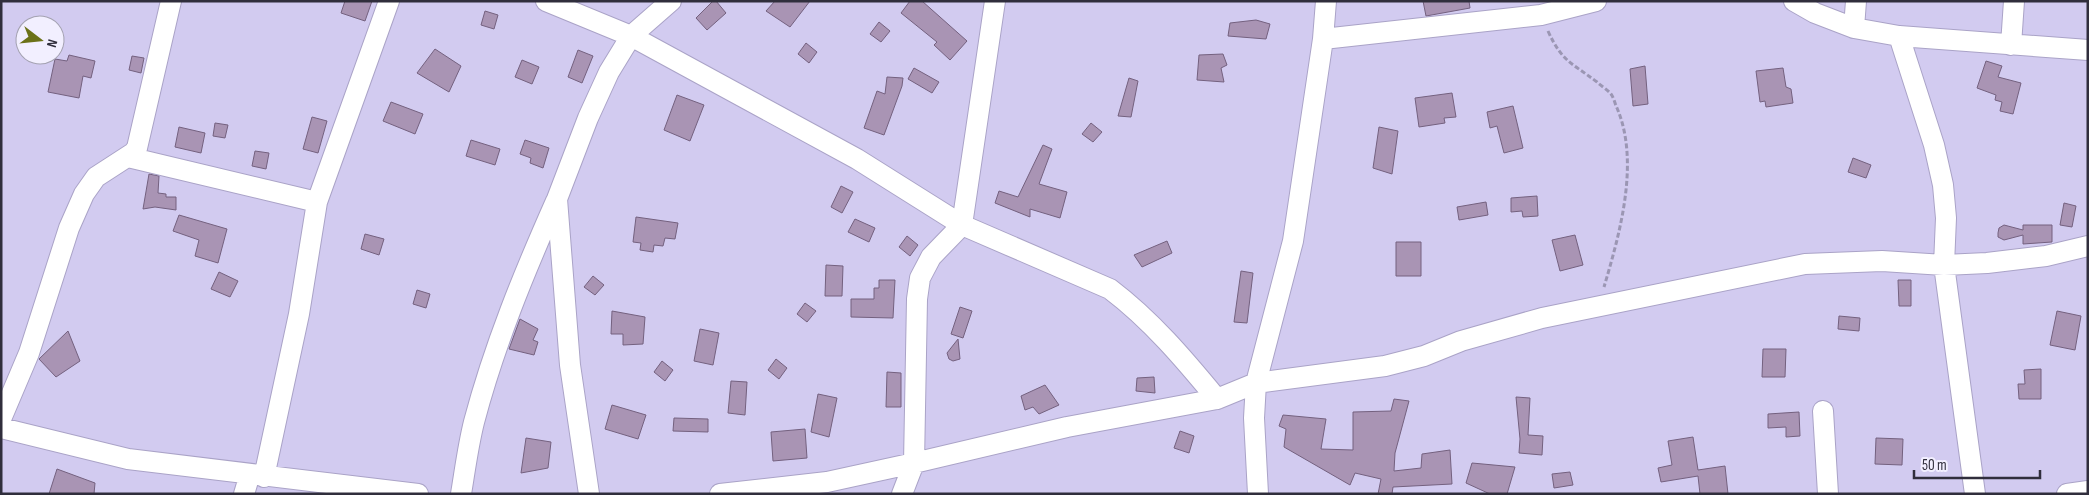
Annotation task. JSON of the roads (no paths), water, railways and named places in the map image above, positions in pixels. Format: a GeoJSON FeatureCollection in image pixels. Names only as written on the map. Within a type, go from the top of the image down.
{"type":"FeatureCollection","features":[{"type":"Feature","properties":{"kind":"street"},"geometry":{"type":"LineString","coordinates":[[1,418],[29,353],[69,228],[84,194],[96,177],[128,157],[137,148],[171,1]]}},
{"type":"Feature","properties":{"kind":"street"},"geometry":{"type":"LineString","coordinates":[[244,494],[257,475],[299,314],[318,202],[390,1]]}},
{"type":"Feature","properties":{"kind":"street"},"geometry":{"type":"LineString","coordinates":[[546,1],[630,36],[856,159],[962,225],[1110,288],[1175,348],[1217,399]]}},
{"type":"Feature","properties":{"kind":"street"},"geometry":{"type":"LineString","coordinates":[[461,494],[473,424],[486,378],[518,287],[557,199],[588,118],[609,72],[630,36],[671,1]]}},
{"type":"Feature","properties":{"kind":"street"},"geometry":{"type":"LineString","coordinates":[[902,494],[914,463],[917,299],[920,278],[931,257],[962,225],[995,1]]}},
{"type":"Feature","properties":{"kind":"street"},"geometry":{"type":"LineString","coordinates":[[1258,494],[1254,418],[1256,382],[1293,242],[1323,39],[1326,1]]}},
{"type":"Feature","properties":{"kind":"street"},"geometry":{"type":"LineString","coordinates":[[1323,39],[1541,15],[1596,1]]}},
{"type":"Feature","properties":{"kind":"street"},"geometry":{"type":"LineString","coordinates":[[1794,1],[1815,13],[1854,28],[1898,36],[2088,50]]}},
{"type":"Feature","properties":{"kind":"street"},"geometry":{"type":"LineString","coordinates":[[1854,28],[1856,1]]}},
{"type":"Feature","properties":{"kind":"street"},"geometry":{"type":"LineString","coordinates":[[2011,45],[2014,1]]}},
{"type":"Feature","properties":{"kind":"street"},"geometry":{"type":"LineString","coordinates":[[1898,36],[1934,145],[1943,184],[1946,218],[1944,265],[1975,494]]}},
{"type":"Feature","properties":{"kind":"street"},"geometry":{"type":"LineString","coordinates":[[128,157],[318,202]]}},
{"type":"Feature","properties":{"kind":"street"},"geometry":{"type":"LineString","coordinates":[[557,199],[570,365],[588,494]]}},
{"type":"Feature","properties":{"kind":"street"},"geometry":{"type":"LineString","coordinates":[[720,494],[826,482],[1067,427],[1217,399],[1256,382],[1385,366],[1424,356],[1461,341],[1542,318],[1805,264],[1882,261],[1944,265],[1987,263],[2046,256],[2088,246]]}},
{"type":"Feature","properties":{"kind":"street"},"geometry":{"type":"LineString","coordinates":[[1824,411],[1828,494]]}},
{"type":"Feature","properties":{"kind":"street"},"geometry":{"type":"LineString","coordinates":[[1,428],[128,460],[418,494]]}},
{"type":"Feature","properties":{"kind":"street"},"geometry":{"type":"LineString","coordinates":[[2067,494],[2088,491]]}}]}
